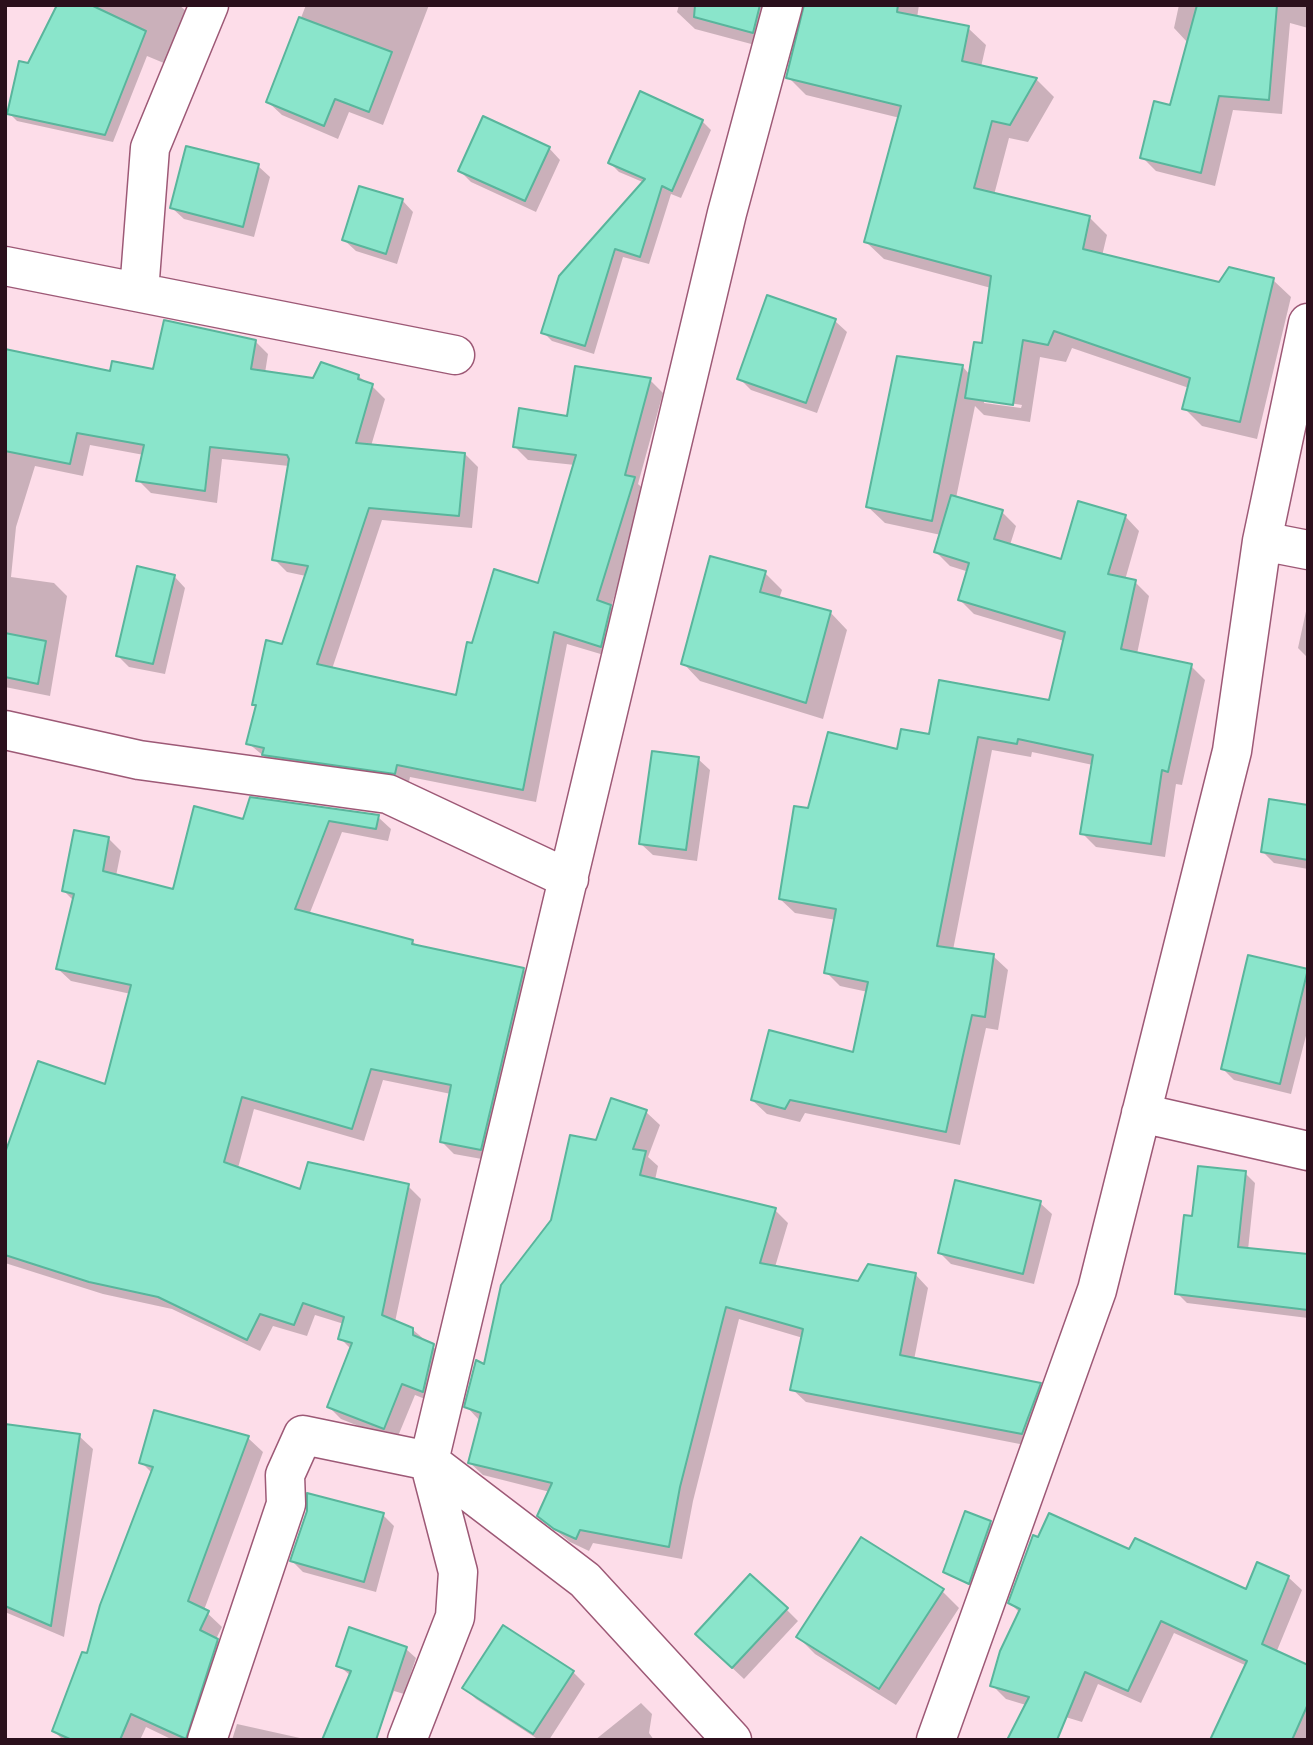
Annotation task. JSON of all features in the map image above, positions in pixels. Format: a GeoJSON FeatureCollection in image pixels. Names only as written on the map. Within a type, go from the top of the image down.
{"type":"FeatureCollection","features":[{"type":"Feature","properties":{"kind":"street"},"geometry":{"type":"LineString","coordinates":[[139,292],[150,148],[209,5]]}},
{"type":"Feature","properties":{"kind":"street"},"geometry":{"type":"LineString","coordinates":[[408,1740],[455,1617],[458,1572],[429,1461],[727,213],[783,5]]}},
{"type":"Feature","properties":{"kind":"street"},"geometry":{"type":"LineString","coordinates":[[5,266],[455,355]]}},
{"type":"Feature","properties":{"kind":"street"},"geometry":{"type":"LineString","coordinates":[[936,1740],[1097,1290],[1232,751],[1262,541],[1308,323]]}},
{"type":"Feature","properties":{"kind":"street"},"geometry":{"type":"LineString","coordinates":[[1262,541],[1308,550]]}},
{"type":"Feature","properties":{"kind":"street"},"geometry":{"type":"LineString","coordinates":[[5,730],[139,760],[388,793],[569,879]]}},
{"type":"Feature","properties":{"kind":"street"},"geometry":{"type":"LineString","coordinates":[[1141,1113],[1308,1151]]}},
{"type":"Feature","properties":{"kind":"street"},"geometry":{"type":"LineString","coordinates":[[207,1740],[286,1504],[285,1475],[303,1435],[429,1461],[584,1580],[732,1740]]}},
{"type":"Feature","properties":{"kind":"building"},"geometry":{"type":"Polygon","coordinates":[[[57,5],[91,5],[146,31],[105,135],[7,114],[19,61],[28,63],[57,5]]]}},
{"type":"Feature","properties":{"kind":"building"},"geometry":{"type":"Polygon","coordinates":[[[695,5],[760,5],[753,33],[694,17],[695,5]]]}},
{"type":"Feature","properties":{"kind":"building"},"geometry":{"type":"Polygon","coordinates":[[[804,5],[898,5],[897,12],[969,26],[962,61],[1037,78],[1010,125],[992,121],[974,188],[1090,216],[1083,249],[1219,282],[1229,267],[1274,278],[1240,422],[1182,409],[1190,378],[1054,331],[1048,345],[1023,340],[1013,405],[965,398],[974,342],[982,343],[991,276],[864,242],[901,106],[786,78],[804,5]]]}},
{"type":"Feature","properties":{"kind":"building"},"geometry":{"type":"Polygon","coordinates":[[[1197,5],[1277,5],[1269,100],[1219,96],[1201,173],[1140,158],[1154,101],[1170,105],[1197,5]]]}},
{"type":"Feature","properties":{"kind":"building"},"geometry":{"type":"Polygon","coordinates":[[[299,17],[392,52],[369,112],[335,99],[324,126],[266,102],[299,17]]]}},
{"type":"Feature","properties":{"kind":"building"},"geometry":{"type":"Polygon","coordinates":[[[640,91],[703,120],[672,191],[662,186],[640,257],[615,249],[585,346],[541,333],[559,276],[645,179],[608,163],[640,91]]]}},
{"type":"Feature","properties":{"kind":"building"},"geometry":{"type":"Polygon","coordinates":[[[483,116],[550,147],[525,201],[458,171],[483,116]]]}},
{"type":"Feature","properties":{"kind":"building"},"geometry":{"type":"Polygon","coordinates":[[[186,146],[259,164],[243,227],[170,208],[186,146]]]}},
{"type":"Feature","properties":{"kind":"building"},"geometry":{"type":"Polygon","coordinates":[[[359,186],[403,199],[386,254],[342,240],[359,186]]]}},
{"type":"Feature","properties":{"kind":"building"},"geometry":{"type":"Polygon","coordinates":[[[767,295],[836,319],[806,403],[737,379],[767,295]]]}},
{"type":"Feature","properties":{"kind":"building"},"geometry":{"type":"Polygon","coordinates":[[[164,320],[256,340],[251,369],[313,378],[321,362],[359,375],[358,379],[373,384],[356,443],[465,453],[459,516],[369,508],[317,664],[456,695],[467,642],[472,643],[494,569],[538,583],[576,455],[513,447],[519,408],[567,416],[575,366],[651,378],[625,475],[635,477],[597,600],[611,605],[601,647],[554,632],[523,790],[397,765],[395,774],[262,755],[264,748],[246,744],[256,705],[252,705],[266,640],[282,644],[308,566],[272,560],[289,459],[287,455],[210,447],[205,491],[136,481],[144,445],[77,433],[70,464],[5,451],[5,349],[110,371],[112,361],[153,369],[164,320]]]}},
{"type":"Feature","properties":{"kind":"building"},"geometry":{"type":"Polygon","coordinates":[[[897,356],[963,365],[932,521],[866,507],[897,356]]]}},
{"type":"Feature","properties":{"kind":"building"},"geometry":{"type":"Polygon","coordinates":[[[951,495],[1003,510],[994,539],[1061,559],[1078,501],[1126,515],[1108,574],[1136,580],[1121,649],[1192,664],[1168,772],[1162,770],[1151,844],[1080,834],[1093,755],[1018,739],[1017,744],[978,737],[937,946],[994,954],[985,1017],[972,1015],[946,1132],[790,1100],[785,1109],[751,1100],[769,1030],[853,1052],[868,982],[824,973],[836,909],[779,899],[794,806],[808,808],[828,732],[897,749],[901,729],[929,734],[939,680],[1049,700],[1065,632],[958,600],[969,563],[934,552],[951,495]]]}},
{"type":"Feature","properties":{"kind":"building"},"geometry":{"type":"Polygon","coordinates":[[[710,556],[766,571],[760,592],[831,611],[806,703],[681,664],[710,556]]]}},
{"type":"Feature","properties":{"kind":"building"},"geometry":{"type":"Polygon","coordinates":[[[137,566],[175,575],[153,664],[116,656],[137,566]]]}},
{"type":"Feature","properties":{"kind":"building"},"geometry":{"type":"Polygon","coordinates":[[[5,633],[46,641],[38,684],[5,677],[5,633]]]}},
{"type":"Feature","properties":{"kind":"building"},"geometry":{"type":"Polygon","coordinates":[[[652,751],[699,757],[686,850],[639,844],[652,751]]]}},
{"type":"Feature","properties":{"kind":"building"},"geometry":{"type":"Polygon","coordinates":[[[250,797],[379,815],[376,829],[329,821],[295,909],[413,940],[412,944],[524,968],[481,1150],[440,1142],[451,1085],[371,1069],[352,1129],[242,1097],[224,1162],[300,1189],[308,1162],[409,1184],[382,1315],[413,1328],[413,1335],[434,1344],[423,1392],[402,1384],[384,1429],[327,1407],[352,1343],[338,1339],[344,1317],[303,1303],[294,1325],[260,1314],[247,1340],[158,1297],[89,1282],[5,1255],[5,1153],[38,1061],[105,1084],[131,985],[56,969],[74,894],[62,891],[74,830],[109,837],[103,871],[173,889],[194,806],[243,819],[250,797]]]}},
{"type":"Feature","properties":{"kind":"building"},"geometry":{"type":"Polygon","coordinates":[[[1269,799],[1308,805],[1308,860],[1261,852],[1269,799]]]}},
{"type":"Feature","properties":{"kind":"building"},"geometry":{"type":"Polygon","coordinates":[[[1248,955],[1308,969],[1280,1084],[1221,1069],[1248,955]]]}},
{"type":"Feature","properties":{"kind":"building"},"geometry":{"type":"Polygon","coordinates":[[[611,1098],[647,1110],[633,1149],[646,1151],[640,1175],[776,1208],[760,1263],[858,1281],[868,1264],[916,1273],[900,1355],[1041,1383],[1022,1434],[790,1390],[803,1329],[726,1307],[680,1487],[669,1547],[580,1530],[576,1539],[554,1529],[537,1516],[552,1483],[468,1463],[481,1413],[464,1407],[476,1360],[484,1364],[501,1285],[551,1220],[570,1135],[596,1140],[611,1098]]]}},
{"type":"Feature","properties":{"kind":"building"},"geometry":{"type":"Polygon","coordinates":[[[1198,1166],[1246,1171],[1238,1247],[1308,1254],[1308,1310],[1175,1294],[1184,1215],[1192,1216],[1198,1166]]]}},
{"type":"Feature","properties":{"kind":"building"},"geometry":{"type":"Polygon","coordinates":[[[955,1180],[1041,1201],[1023,1274],[938,1253],[955,1180]]]}},
{"type":"Feature","properties":{"kind":"building"},"geometry":{"type":"Polygon","coordinates":[[[154,1410],[249,1436],[188,1601],[209,1611],[200,1630],[218,1639],[186,1739],[131,1714],[120,1740],[72,1740],[52,1731],[82,1652],[87,1653],[100,1605],[153,1467],[139,1463],[154,1410]]]}},
{"type":"Feature","properties":{"kind":"building"},"geometry":{"type":"Polygon","coordinates":[[[5,1424],[80,1434],[51,1626],[5,1606],[5,1424]]]}},
{"type":"Feature","properties":{"kind":"building"},"geometry":{"type":"Polygon","coordinates":[[[307,1493],[384,1513],[364,1582],[290,1561],[307,1511],[307,1493]]]}},
{"type":"Feature","properties":{"kind":"building"},"geometry":{"type":"Polygon","coordinates":[[[965,1511],[991,1521],[969,1584],[943,1572],[965,1511]]]}},
{"type":"Feature","properties":{"kind":"building"},"geometry":{"type":"Polygon","coordinates":[[[1049,1513],[1129,1549],[1135,1538],[1246,1589],[1257,1562],[1289,1576],[1262,1644],[1308,1665],[1308,1704],[1292,1740],[1210,1740],[1247,1661],[1161,1621],[1128,1691],[1085,1672],[1057,1740],[1007,1740],[1029,1697],[990,1686],[1000,1651],[1020,1609],[1008,1603],[1033,1535],[1038,1537],[1049,1513]]]}},
{"type":"Feature","properties":{"kind":"building"},"geometry":{"type":"Polygon","coordinates":[[[861,1537],[944,1589],[879,1689],[796,1637],[861,1537]]]}},
{"type":"Feature","properties":{"kind":"building"},"geometry":{"type":"Polygon","coordinates":[[[750,1574],[788,1608],[732,1668],[695,1634],[750,1574]]]}},
{"type":"Feature","properties":{"kind":"building"},"geometry":{"type":"Polygon","coordinates":[[[503,1625],[574,1671],[533,1734],[462,1688],[503,1625]]]}},
{"type":"Feature","properties":{"kind":"building"},"geometry":{"type":"Polygon","coordinates":[[[349,1627],[407,1647],[376,1740],[322,1740],[351,1671],[336,1666],[349,1627]]]}}]}
